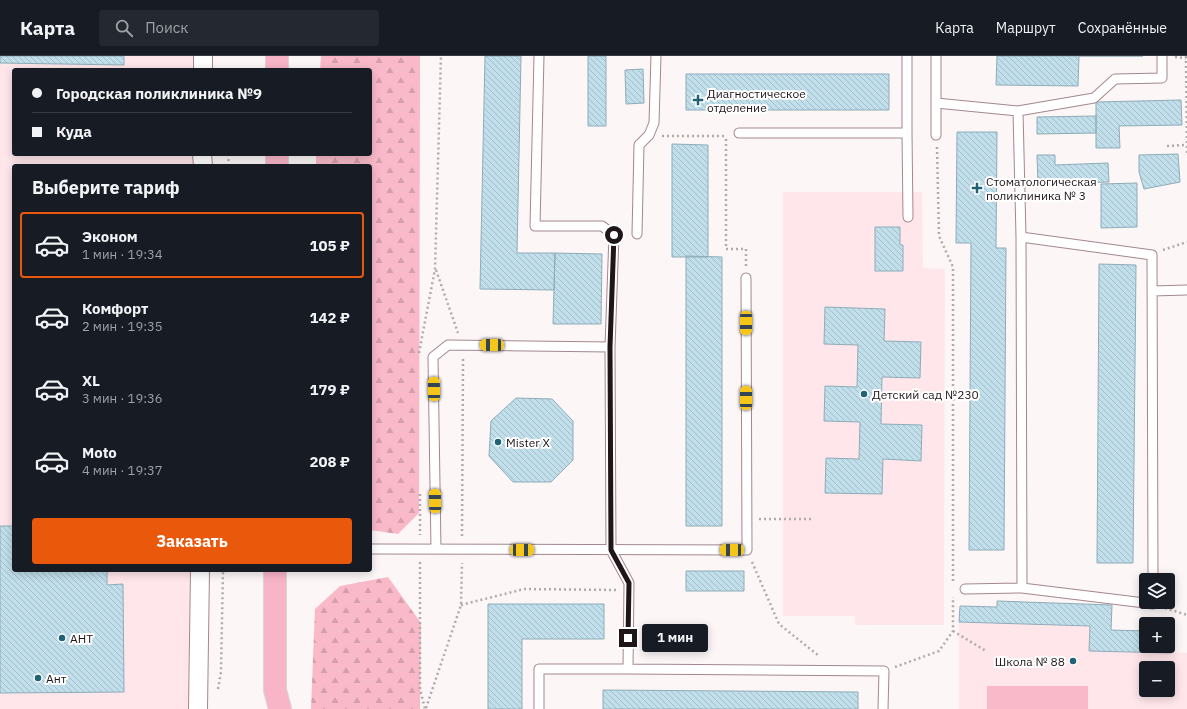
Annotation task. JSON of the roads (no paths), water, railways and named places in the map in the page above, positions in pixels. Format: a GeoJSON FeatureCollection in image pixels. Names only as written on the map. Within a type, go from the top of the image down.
{"type":"FeatureCollection","features":[{"type":"Feature","properties":{"kind":"main road"},"geometry":{"type":"LineString","coordinates":[[277,56],[277,68]]}},
{"type":"Feature","properties":{"kind":"main road"},"geometry":{"type":"LineString","coordinates":[[274,703],[275,572]]}},
{"type":"Feature","properties":{"kind":"street"},"geometry":{"type":"LineString","coordinates":[[203,56],[203,68]]}},
{"type":"Feature","properties":{"kind":"street"},"geometry":{"type":"LineString","coordinates":[[198,701],[200,572]]}},
{"type":"Feature","properties":{"kind":"lane"},"geometry":{"type":"LineString","coordinates":[[539,56],[535,226],[602,226],[614,235],[610,347],[611,550],[629,583],[628,670]]}},
{"type":"Feature","properties":{"kind":"lane"},"geometry":{"type":"LineString","coordinates":[[638,234],[639,145],[649,135],[654,123],[656,56]]}},
{"type":"Feature","properties":{"kind":"lane"},"geometry":{"type":"LineString","coordinates":[[906,56],[908,217]]}},
{"type":"Feature","properties":{"kind":"lane"},"geometry":{"type":"LineString","coordinates":[[936,56],[936,135]]}},
{"type":"Feature","properties":{"kind":"lane"},"geometry":{"type":"LineString","coordinates":[[936,102],[1018,111],[1094,98],[1114,79],[1162,78],[1162,56]]}},
{"type":"Feature","properties":{"kind":"lane"},"geometry":{"type":"LineString","coordinates":[[1018,111],[1021,237],[1022,588]]}},
{"type":"Feature","properties":{"kind":"lane"},"geometry":{"type":"LineString","coordinates":[[740,134],[907,133]]}},
{"type":"Feature","properties":{"kind":"lane"},"geometry":{"type":"LineString","coordinates":[[1021,237],[1152,255],[1153,573]]}},
{"type":"Feature","properties":{"kind":"lane"},"geometry":{"type":"LineString","coordinates":[[372,549],[747,550],[746,278]]}},
{"type":"Feature","properties":{"kind":"lane"},"geometry":{"type":"LineString","coordinates":[[1152,291],[1187,290]]}},
{"type":"Feature","properties":{"kind":"lane"},"geometry":{"type":"LineString","coordinates":[[436,549],[433,357],[448,345],[610,347]]}},
{"type":"Feature","properties":{"kind":"lane"},"geometry":{"type":"LineString","coordinates":[[965,588],[1022,588],[1139,601]]}},
{"type":"Feature","properties":{"kind":"lane"},"geometry":{"type":"LineString","coordinates":[[539,709],[539,669],[884,671],[883,709]]}},
{"type":"Feature","properties":{"kind":"place","name":"Диагностическое отделение"},"geometry":{"type":"Point","coordinates":[698,100]}},
{"type":"Feature","properties":{"kind":"place","name":"Стоматологическая поликлиника № 3"},"geometry":{"type":"Point","coordinates":[977,188]}},
{"type":"Feature","properties":{"kind":"place","name":"Детский сад №230"},"geometry":{"type":"Point","coordinates":[864,394]}},
{"type":"Feature","properties":{"kind":"place","name":"Mister X"},"geometry":{"type":"Point","coordinates":[498,442]}},
{"type":"Feature","properties":{"kind":"place","name":"АНТ"},"geometry":{"type":"Point","coordinates":[62,638]}},
{"type":"Feature","properties":{"kind":"place","name":"Школа № 88"},"geometry":{"type":"Point","coordinates":[1073,661]}},
{"type":"Feature","properties":{"kind":"place","name":"Ант"},"geometry":{"type":"Point","coordinates":[38,678]}}]}
